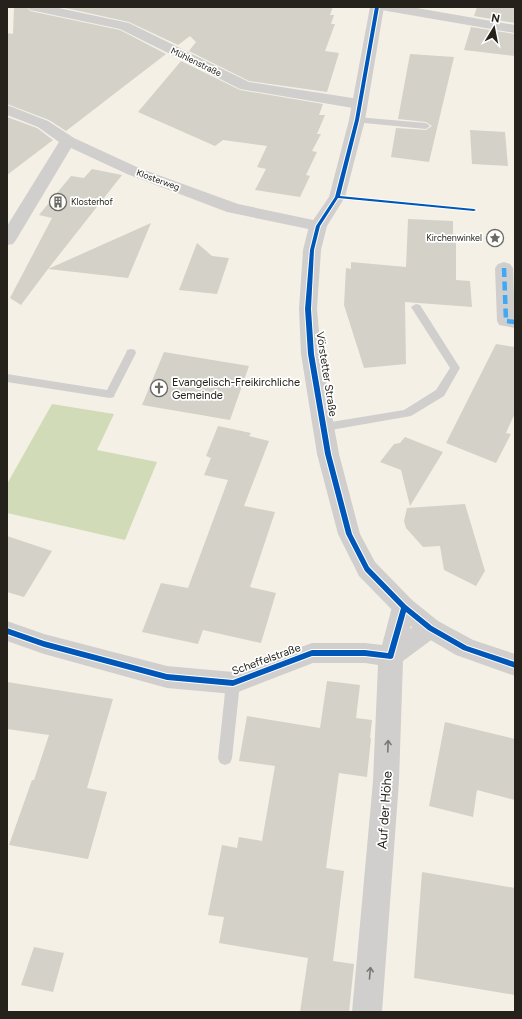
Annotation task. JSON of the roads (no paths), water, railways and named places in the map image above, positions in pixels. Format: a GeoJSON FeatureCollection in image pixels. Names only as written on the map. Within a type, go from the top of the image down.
{"type":"FeatureCollection","features":[{"type":"Feature","properties":{"kind":"street","name":"Mühlenstraße"},"geometry":{"type":"LineString","coordinates":[[36,7],[124,26],[245,86],[358,112]]}},
{"type":"Feature","properties":{"kind":"street","name":"Vörstetter Straße"},"geometry":{"type":"LineString","coordinates":[[378,7],[358,112],[337,197],[318,226],[312,250],[308,309],[311,354],[328,454],[350,534],[367,569],[404,607],[430,628],[465,648],[515,665]]}},
{"type":"Feature","properties":{"kind":"street"},"geometry":{"type":"LineString","coordinates":[[387,7],[515,29]]}},
{"type":"Feature","properties":{"kind":"street","name":"Klosterweg"},"geometry":{"type":"LineString","coordinates":[[7,110],[43,124],[68,141],[133,171],[233,208],[318,226]]}},
{"type":"Feature","properties":{"kind":"street"},"geometry":{"type":"LineString","coordinates":[[7,240],[68,141]]}},
{"type":"Feature","properties":{"kind":"street"},"geometry":{"type":"LineString","coordinates":[[504,268],[506,321],[515,322]]}},
{"type":"Feature","properties":{"kind":"street"},"geometry":{"type":"LineString","coordinates":[[391,656],[404,607]]}},
{"type":"Feature","properties":{"kind":"street"},"geometry":{"type":"LineString","coordinates":[[391,656],[430,628]]}},
{"type":"Feature","properties":{"kind":"street","name":"Scheffelstraße"},"geometry":{"type":"LineString","coordinates":[[7,631],[44,644],[167,677],[233,683],[312,653],[365,653],[391,656]]}},
{"type":"Feature","properties":{"kind":"street","name":"Auf der Höhe"},"geometry":{"type":"LineString","coordinates":[[367,1012],[386,781],[391,656]]}},
{"type":"Feature","properties":{"kind":"lane"},"geometry":{"type":"LineString","coordinates":[[358,112],[426,126]]}},
{"type":"Feature","properties":{"kind":"lane"},"geometry":{"type":"LineString","coordinates":[[324,427],[407,413],[440,393],[455,368],[416,307]]}},
{"type":"Feature","properties":{"kind":"lane"},"geometry":{"type":"LineString","coordinates":[[7,378],[110,394],[131,352]]}},
{"type":"Feature","properties":{"kind":"lane"},"geometry":{"type":"LineString","coordinates":[[225,758],[233,683]]}},
{"type":"Feature","properties":{"kind":"place","name":"Klosterhof"},"geometry":{"type":"Point","coordinates":[58,202]}},
{"type":"Feature","properties":{"kind":"place","name":"Kirchenwinkel"},"geometry":{"type":"Point","coordinates":[495,238]}},
{"type":"Feature","properties":{"kind":"place","name":"Evangelisch-Freikirchliche Gemeinde"},"geometry":{"type":"Point","coordinates":[159,388]}}]}
